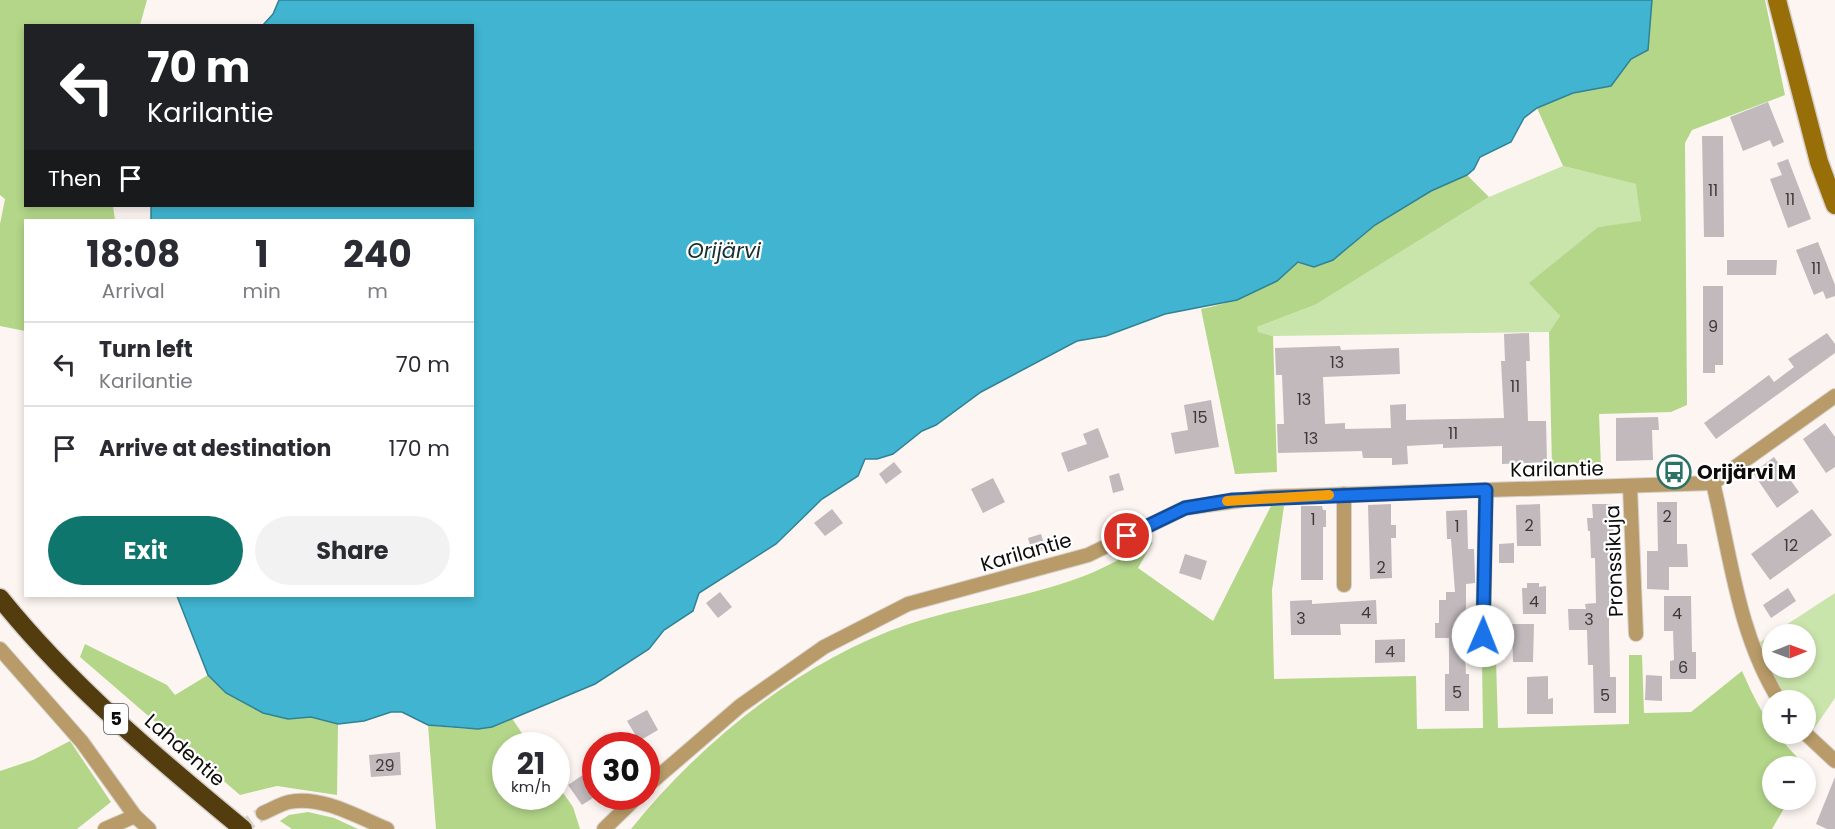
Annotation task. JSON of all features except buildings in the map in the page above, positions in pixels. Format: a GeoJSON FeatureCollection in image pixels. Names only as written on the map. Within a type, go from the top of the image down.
{"type":"FeatureCollection","features":[{"type":"Feature","properties":{"kind":"highway","name":"Lahdentie"},"geometry":{"type":"LineString","coordinates":[[0,598],[27,631],[149,751],[243,829]]}},
{"type":"Feature","properties":{"kind":"street"},"geometry":{"type":"LineString","coordinates":[[1778,0],[1819,162],[1835,205]]}},
{"type":"Feature","properties":{"kind":"street"},"geometry":{"type":"LineString","coordinates":[[1773,690],[1766,679],[1745,625],[1728,563],[1713,483],[1835,396]]}},
{"type":"Feature","properties":{"kind":"street","name":"Karilantie"},"geometry":{"type":"LineString","coordinates":[[660,776],[749,699],[824,647],[908,604],[1088,555],[1185,508],[1233,500],[1344,494],[1713,483]]}},
{"type":"Feature","properties":{"kind":"street","name":"Pronssikuja"},"geometry":{"type":"LineString","coordinates":[[1630,487],[1636,634]]}},
{"type":"Feature","properties":{"kind":"street"},"geometry":{"type":"LineString","coordinates":[[1483,636],[1486,490]]}},
{"type":"Feature","properties":{"kind":"street"},"geometry":{"type":"LineString","coordinates":[[1344,494],[1344,585]]}},
{"type":"Feature","properties":{"kind":"street"},"geometry":{"type":"LineString","coordinates":[[0,649],[82,742],[135,816],[149,829]]}},
{"type":"Feature","properties":{"kind":"street"},"geometry":{"type":"LineString","coordinates":[[1816,743],[1835,761]]}},
{"type":"Feature","properties":{"kind":"street"},"geometry":{"type":"LineString","coordinates":[[263,813],[288,802],[307,801],[345,812],[387,829]]}},
{"type":"Feature","properties":{"kind":"street"},"geometry":{"type":"LineString","coordinates":[[604,829],[624,810]]}},
{"type":"Feature","properties":{"kind":"street"},"geometry":{"type":"LineString","coordinates":[[105,829],[135,816]]}},
{"type":"Feature","properties":{"kind":"green space"},"geometry":{"type":"Polygon","coordinates":[[[0,0],[147,0],[140,24],[24,24],[24,207],[113,207],[115,219],[24,219],[24,331],[0,326],[0,224],[5,199],[0,195],[0,0]]]}},
{"type":"Feature","properties":{"kind":"green space"},"geometry":{"type":"Polygon","coordinates":[[[1652,0],[1765,0],[1785,95],[1692,130],[1685,143],[1687,405],[1671,412],[1599,414],[1601,467],[1552,468],[1549,332],[1560,316],[1529,283],[1598,227],[1641,221],[1636,184],[1563,166],[1537,108],[1573,93],[1611,86],[1631,59],[1648,50],[1652,0]]]}},
{"type":"Feature","properties":{"kind":"green space"},"geometry":{"type":"Polygon","coordinates":[[[1563,166],[1637,184],[1641,222],[1598,227],[1530,283],[1560,316],[1549,332],[1273,336],[1257,332],[1257,327],[1315,305],[1489,197],[1563,166]]]}},
{"type":"Feature","properties":{"kind":"green space"},"geometry":{"type":"Polygon","coordinates":[[[1467,175],[1489,197],[1315,305],[1257,327],[1258,332],[1273,336],[1277,472],[1235,474],[1201,309],[1253,293],[1298,262],[1314,267],[1333,260],[1375,225],[1431,191],[1467,175]]]}},
{"type":"Feature","properties":{"kind":"green space"},"geometry":{"type":"Polygon","coordinates":[[[1271,506],[1284,506],[1272,590],[1274,679],[1416,676],[1417,729],[1483,728],[1482,659],[1496,659],[1498,728],[1629,724],[1629,655],[1642,655],[1644,713],[1691,712],[1742,671],[1762,711],[1762,744],[1785,744],[1796,756],[1762,756],[1762,810],[1783,810],[1772,829],[631,829],[647,810],[660,810],[660,795],[721,735],[756,707],[830,659],[909,624],[1062,584],[1093,572],[1153,542],[1138,568],[1213,621],[1271,506]]]}},
{"type":"Feature","properties":{"kind":"green space"},"geometry":{"type":"Polygon","coordinates":[[[1835,593],[1835,698],[1816,726],[1816,690],[1780,690],[1774,678],[1816,678],[1816,624],[1788,624],[1835,593]]]}},
{"type":"Feature","properties":{"kind":"green space"},"geometry":{"type":"Polygon","coordinates":[[[85,644],[167,685],[175,695],[208,675],[227,693],[263,713],[288,719],[311,717],[338,724],[337,795],[277,786],[240,795],[80,657],[85,644]]]}},
{"type":"Feature","properties":{"kind":"green space"},"geometry":{"type":"Polygon","coordinates":[[[511,717],[521,732],[492,732],[492,810],[570,810],[570,803],[580,829],[436,829],[428,725],[482,728],[511,717]]]}},
{"type":"Feature","properties":{"kind":"green space"},"geometry":{"type":"Polygon","coordinates":[[[70,741],[111,802],[77,829],[0,829],[0,771],[33,760],[70,741]]]}},
{"type":"Feature","properties":{"kind":"green space"},"geometry":{"type":"Polygon","coordinates":[[[308,812],[334,818],[358,829],[292,829],[280,821],[289,815],[308,812]]]}},
{"type":"Feature","properties":{"kind":"water","name":"Orijärvi"},"geometry":{"type":"Polygon","coordinates":[[[279,0],[1652,0],[1648,50],[1631,59],[1611,86],[1573,93],[1537,108],[1524,118],[1511,142],[1480,157],[1474,169],[1467,175],[1431,191],[1375,225],[1333,260],[1314,267],[1298,262],[1277,281],[1237,300],[1165,314],[1106,336],[1077,341],[981,392],[936,425],[922,431],[893,454],[877,459],[865,459],[858,476],[822,499],[776,544],[699,593],[693,611],[664,630],[649,649],[595,684],[492,727],[478,729],[428,725],[402,712],[391,712],[364,721],[338,724],[311,717],[288,719],[263,713],[226,693],[208,675],[177,597],[474,597],[474,219],[151,219],[151,207],[474,207],[474,24],[264,24],[273,14],[279,0]]]}},
{"type":"Feature","properties":{"kind":"tunnel"},"geometry":{"type":"LineString","coordinates":[[240,829],[263,813]]}},
{"type":"Feature","properties":{"kind":"slow traffic"},"geometry":{"type":"LineString","coordinates":[[1227,501],[1329,495]]}},
{"type":"Feature","properties":{"kind":"place","name":"Orijärvi M"},"geometry":{"type":"Point","coordinates":[1674,472]}},
{"type":"Feature","properties":{"kind":"route"},"geometry":{"type":"LineString","coordinates":[[1127,536],[1185,508],[1233,500],[1486,490],[1483,636]]}}]}
